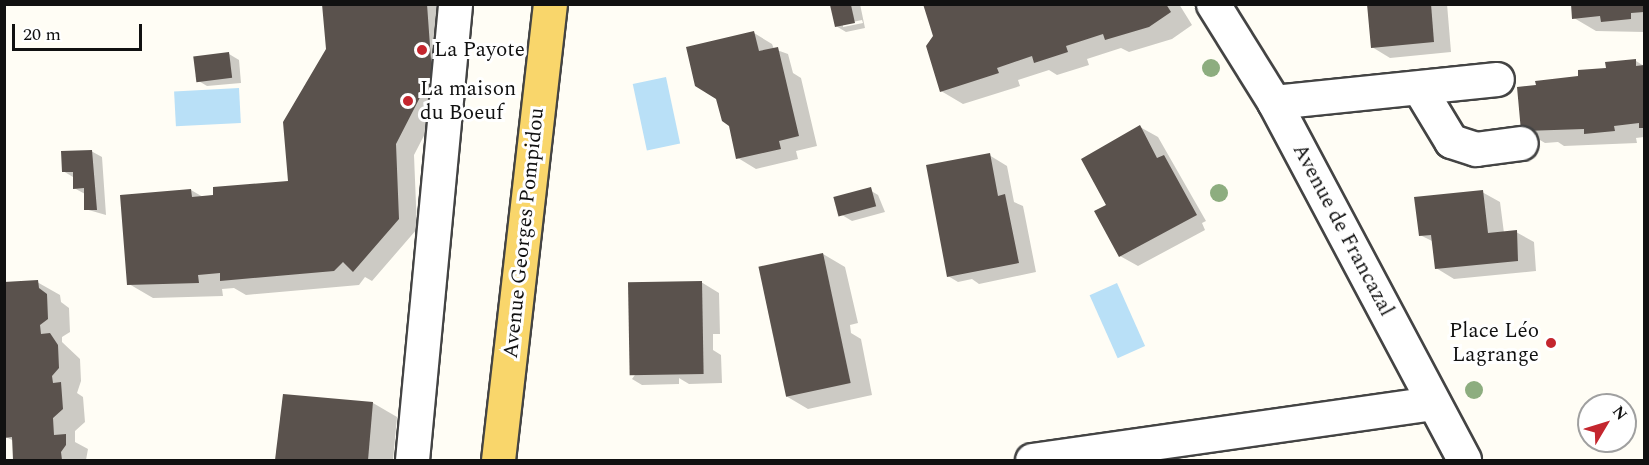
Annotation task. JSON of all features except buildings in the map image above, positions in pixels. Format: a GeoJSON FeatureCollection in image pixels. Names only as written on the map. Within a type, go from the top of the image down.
{"type":"FeatureCollection","features":[{"type":"Feature","properties":{"kind":"main road","name":"Avenue Georges Pompidou"},"geometry":{"type":"LineString","coordinates":[[498,460],[550,4]]}},
{"type":"Feature","properties":{"kind":"street"},"geometry":{"type":"LineString","coordinates":[[412,460],[455,4]]}},
{"type":"Feature","properties":{"kind":"street","name":"Avenue de Francazal"},"geometry":{"type":"LineString","coordinates":[[1213,4],[1274,102],[1464,460]]}},
{"type":"Feature","properties":{"kind":"street"},"geometry":{"type":"LineString","coordinates":[[1274,102],[1497,79]]}},
{"type":"Feature","properties":{"kind":"street"},"geometry":{"type":"LineString","coordinates":[[1419,88],[1451,141],[1476,149],[1521,142]]}},
{"type":"Feature","properties":{"kind":"street"},"geometry":{"type":"LineString","coordinates":[[1032,460],[1433,403]]}},
{"type":"Feature","properties":{"kind":"water"},"geometry":{"type":"Polygon","coordinates":[[[666,77],[680,144],[647,151],[633,84],[666,77]]]}},
{"type":"Feature","properties":{"kind":"water"},"geometry":{"type":"Polygon","coordinates":[[[239,88],[241,123],[176,126],[174,91],[239,88]]]}},
{"type":"Feature","properties":{"kind":"water"},"geometry":{"type":"Polygon","coordinates":[[[1117,283],[1145,346],[1118,358],[1090,295],[1117,283]]]}},
{"type":"Feature","properties":{"kind":"place","name":"La Payote"},"geometry":{"type":"Point","coordinates":[422,50]}},
{"type":"Feature","properties":{"kind":"place","name":"La maison du Boeuf"},"geometry":{"type":"Point","coordinates":[408,101]}},
{"type":"Feature","properties":{"kind":"place","name":"Place Léo Lagrange"},"geometry":{"type":"Point","coordinates":[1551,343]}}]}
